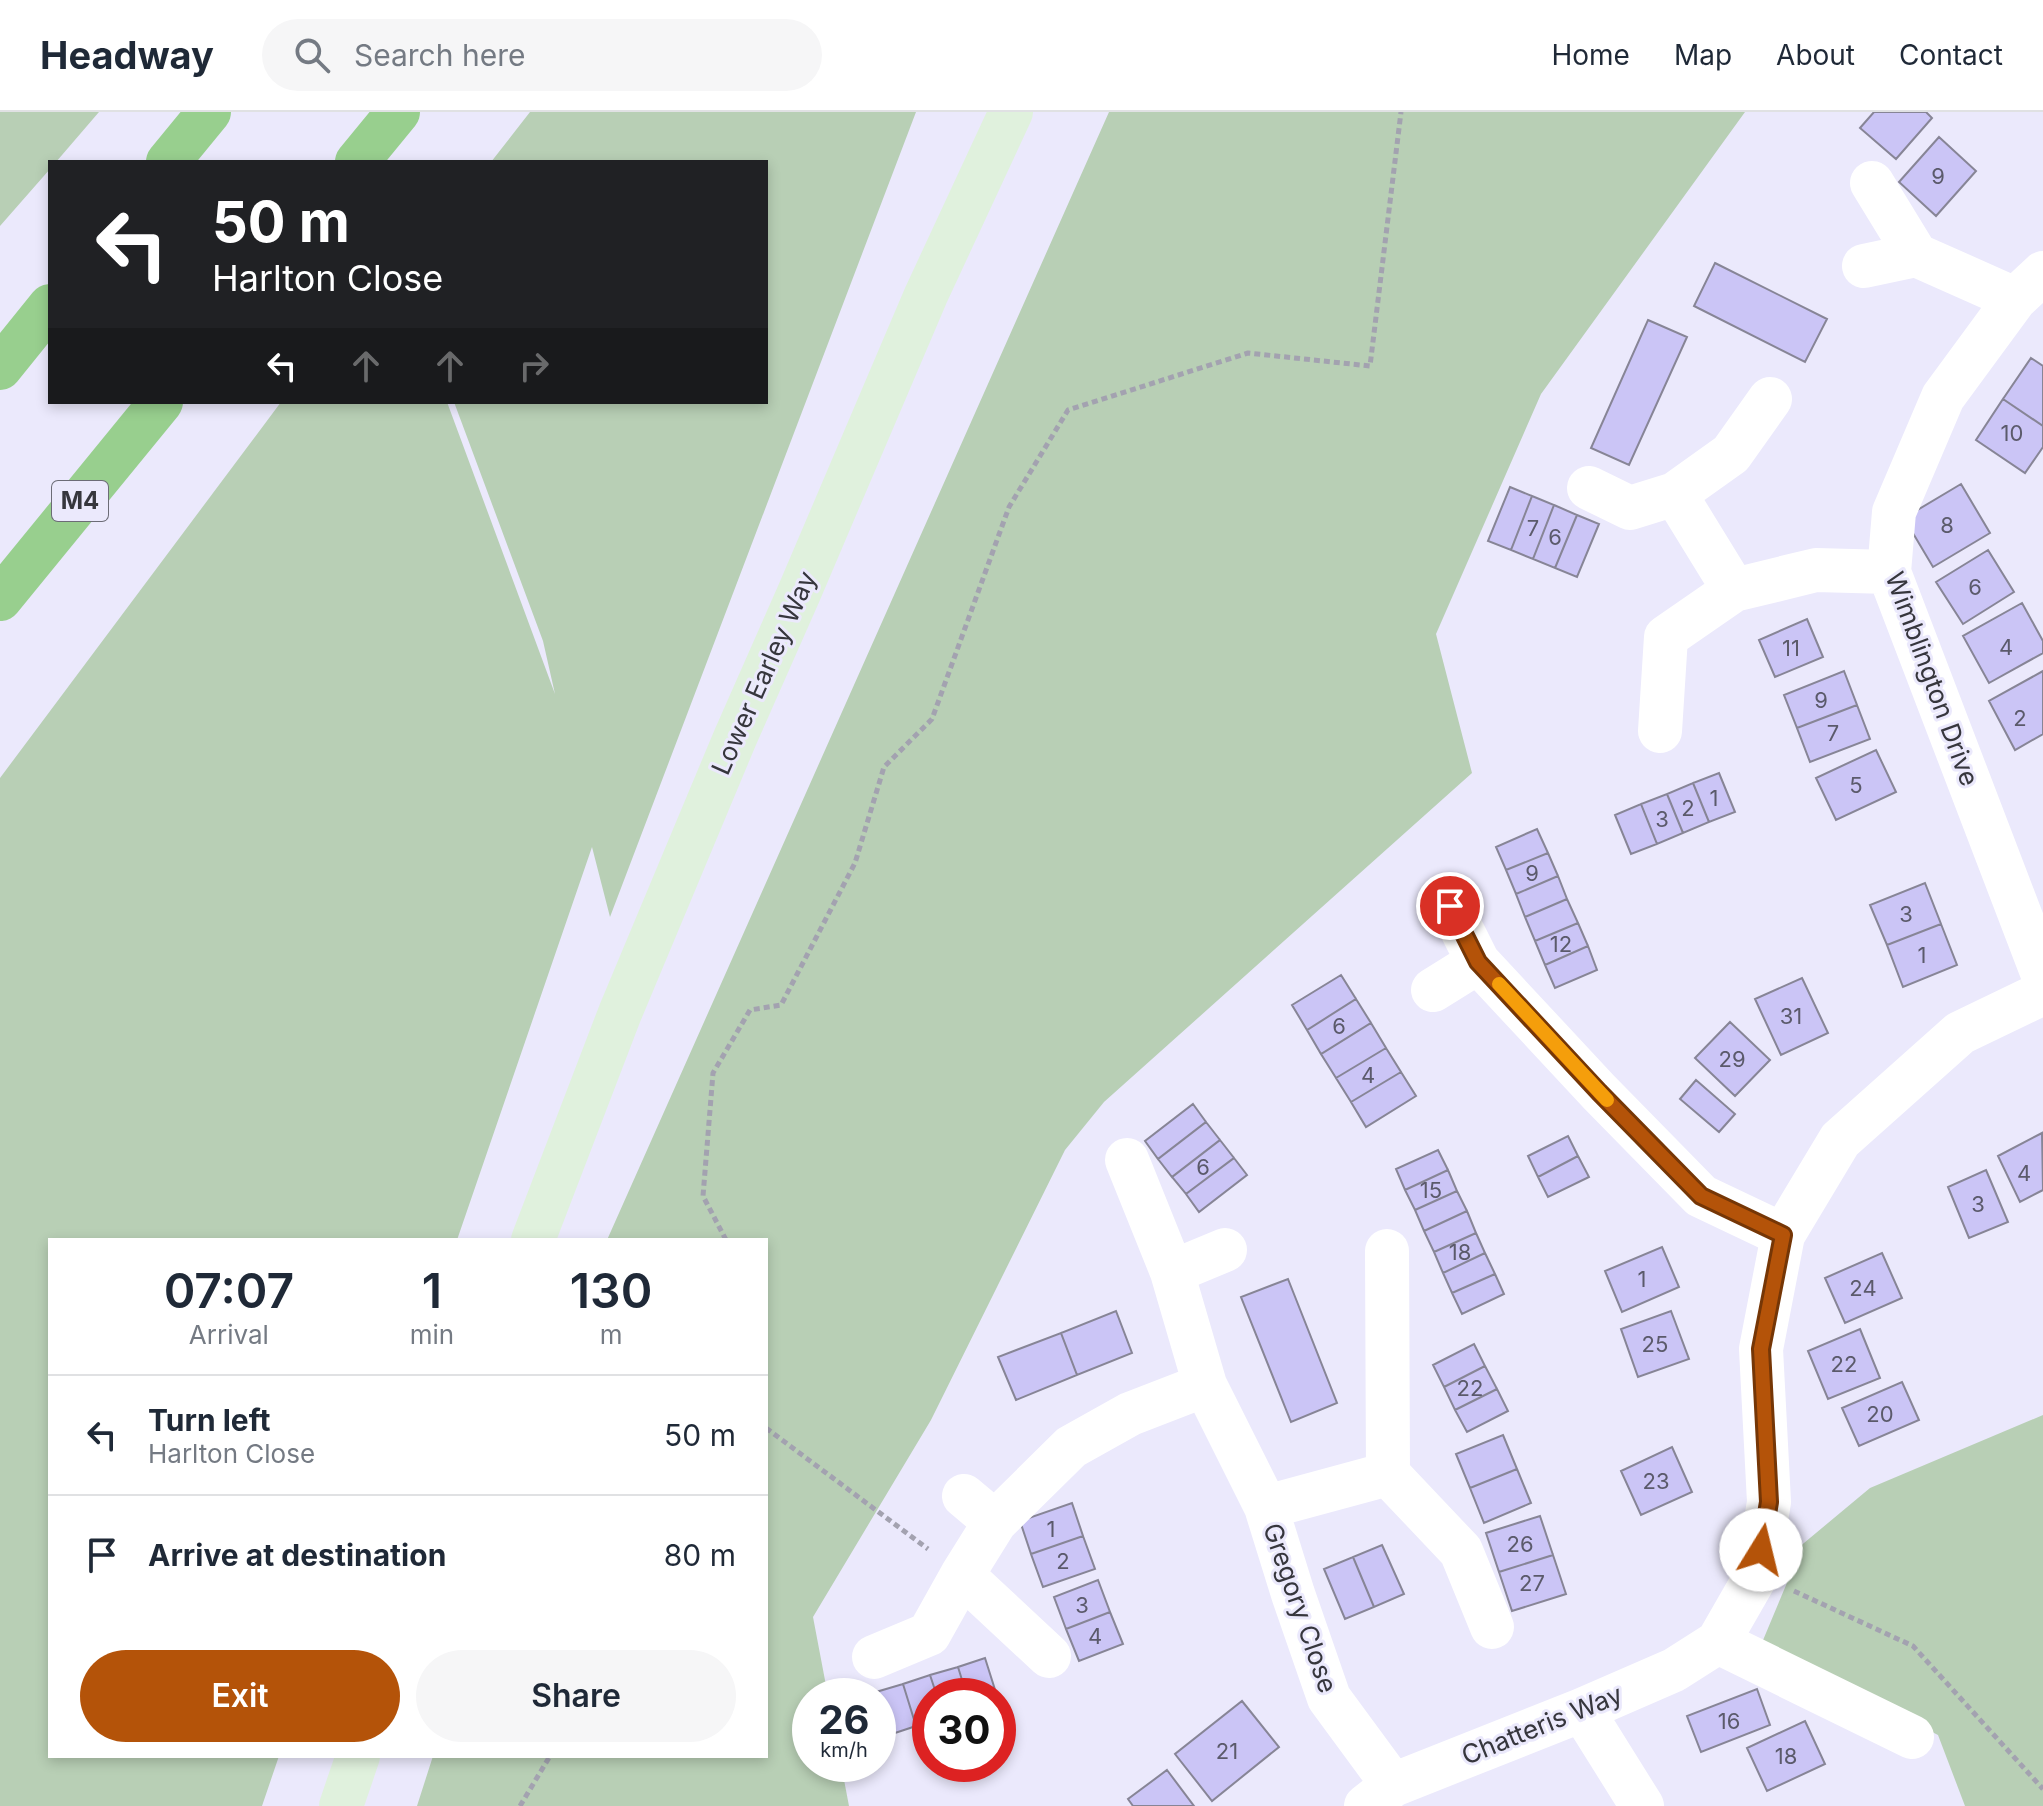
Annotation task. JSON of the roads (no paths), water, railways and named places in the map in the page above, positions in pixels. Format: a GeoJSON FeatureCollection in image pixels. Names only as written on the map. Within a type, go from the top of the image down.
{"type":"FeatureCollection","features":[{"type":"Feature","properties":{"kind":"highway"},"geometry":{"type":"LineString","coordinates":[[170,160],[209,112]]}},
{"type":"Feature","properties":{"kind":"highway"},"geometry":{"type":"LineString","coordinates":[[359,160],[398,112]]}},
{"type":"Feature","properties":{"kind":"highway"},"geometry":{"type":"LineString","coordinates":[[0,368],[48,308]]}},
{"type":"Feature","properties":{"kind":"highway","name":"M4"},"geometry":{"type":"LineString","coordinates":[[0,599],[159,404]]}},
{"type":"Feature","properties":{"kind":"main road","name":"Lower Earley Way"},"geometry":{"type":"LineString","coordinates":[[534,1238],[620,1013],[729,753],[926,295],[1011,112]]}},
{"type":"Feature","properties":{"kind":"main road"},"geometry":{"type":"LineString","coordinates":[[341,1806],[357,1758]]}},
{"type":"Feature","properties":{"kind":"street"},"geometry":{"type":"LineString","coordinates":[[1872,183],[1916,255]]}},
{"type":"Feature","properties":{"kind":"street"},"geometry":{"type":"LineString","coordinates":[[1864,266],[1916,255],[2029,286]]}},
{"type":"Feature","properties":{"kind":"street","name":"Wimblington Drive"},"geometry":{"type":"LineString","coordinates":[[2029,286],[1943,397],[1894,512],[1889,572],[2043,975]]}},
{"type":"Feature","properties":{"kind":"street"},"geometry":{"type":"LineString","coordinates":[[1589,488],[1630,508],[1675,494],[1731,454],[1770,399]]}},
{"type":"Feature","properties":{"kind":"street"},"geometry":{"type":"LineString","coordinates":[[1675,494],[1734,590]]}},
{"type":"Feature","properties":{"kind":"street"},"geometry":{"type":"LineString","coordinates":[[1660,731],[1666,637],[1734,590],[1816,570],[1889,572]]}},
{"type":"Feature","properties":{"kind":"street"},"geometry":{"type":"LineString","coordinates":[[1450,906],[1478,962],[1701,1196],[1783,1235]]}},
{"type":"Feature","properties":{"kind":"street"},"geometry":{"type":"LineString","coordinates":[[1433,990],[1478,962]]}},
{"type":"Feature","properties":{"kind":"street","name":"Chatteris Way"},"geometry":{"type":"LineString","coordinates":[[1380,1796],[1674,1670],[1718,1642],[1757,1574],[1769,1502],[1761,1349],[1783,1235],[1840,1140],[1960,1033],[2043,993]]}},
{"type":"Feature","properties":{"kind":"street","name":"Gregory Close"},"geometry":{"type":"LineString","coordinates":[[1127,1160],[1172,1272],[1205,1385],[1266,1507],[1329,1698],[1380,1796]]}},
{"type":"Feature","properties":{"kind":"street"},"geometry":{"type":"LineString","coordinates":[[1172,1272],[1225,1250]]}},
{"type":"Feature","properties":{"kind":"street"},"geometry":{"type":"LineString","coordinates":[[1387,1251],[1388,1474],[1461,1551],[1492,1627]]}},
{"type":"Feature","properties":{"kind":"street"},"geometry":{"type":"LineString","coordinates":[[874,1657],[929,1634],[962,1575],[980,1509],[1071,1447],[1130,1414],[1205,1385]]}},
{"type":"Feature","properties":{"kind":"street","name":"Gregory Close"},"geometry":{"type":"LineString","coordinates":[[1266,1507],[1388,1474]]}},
{"type":"Feature","properties":{"kind":"street"},"geometry":{"type":"LineString","coordinates":[[962,1575],[1049,1656]]}},
{"type":"Feature","properties":{"kind":"street"},"geometry":{"type":"LineString","coordinates":[[1718,1642],[1912,1737]]}},
{"type":"Feature","properties":{"kind":"street"},"geometry":{"type":"LineString","coordinates":[[1582,1710],[1642,1806]]}}]}
